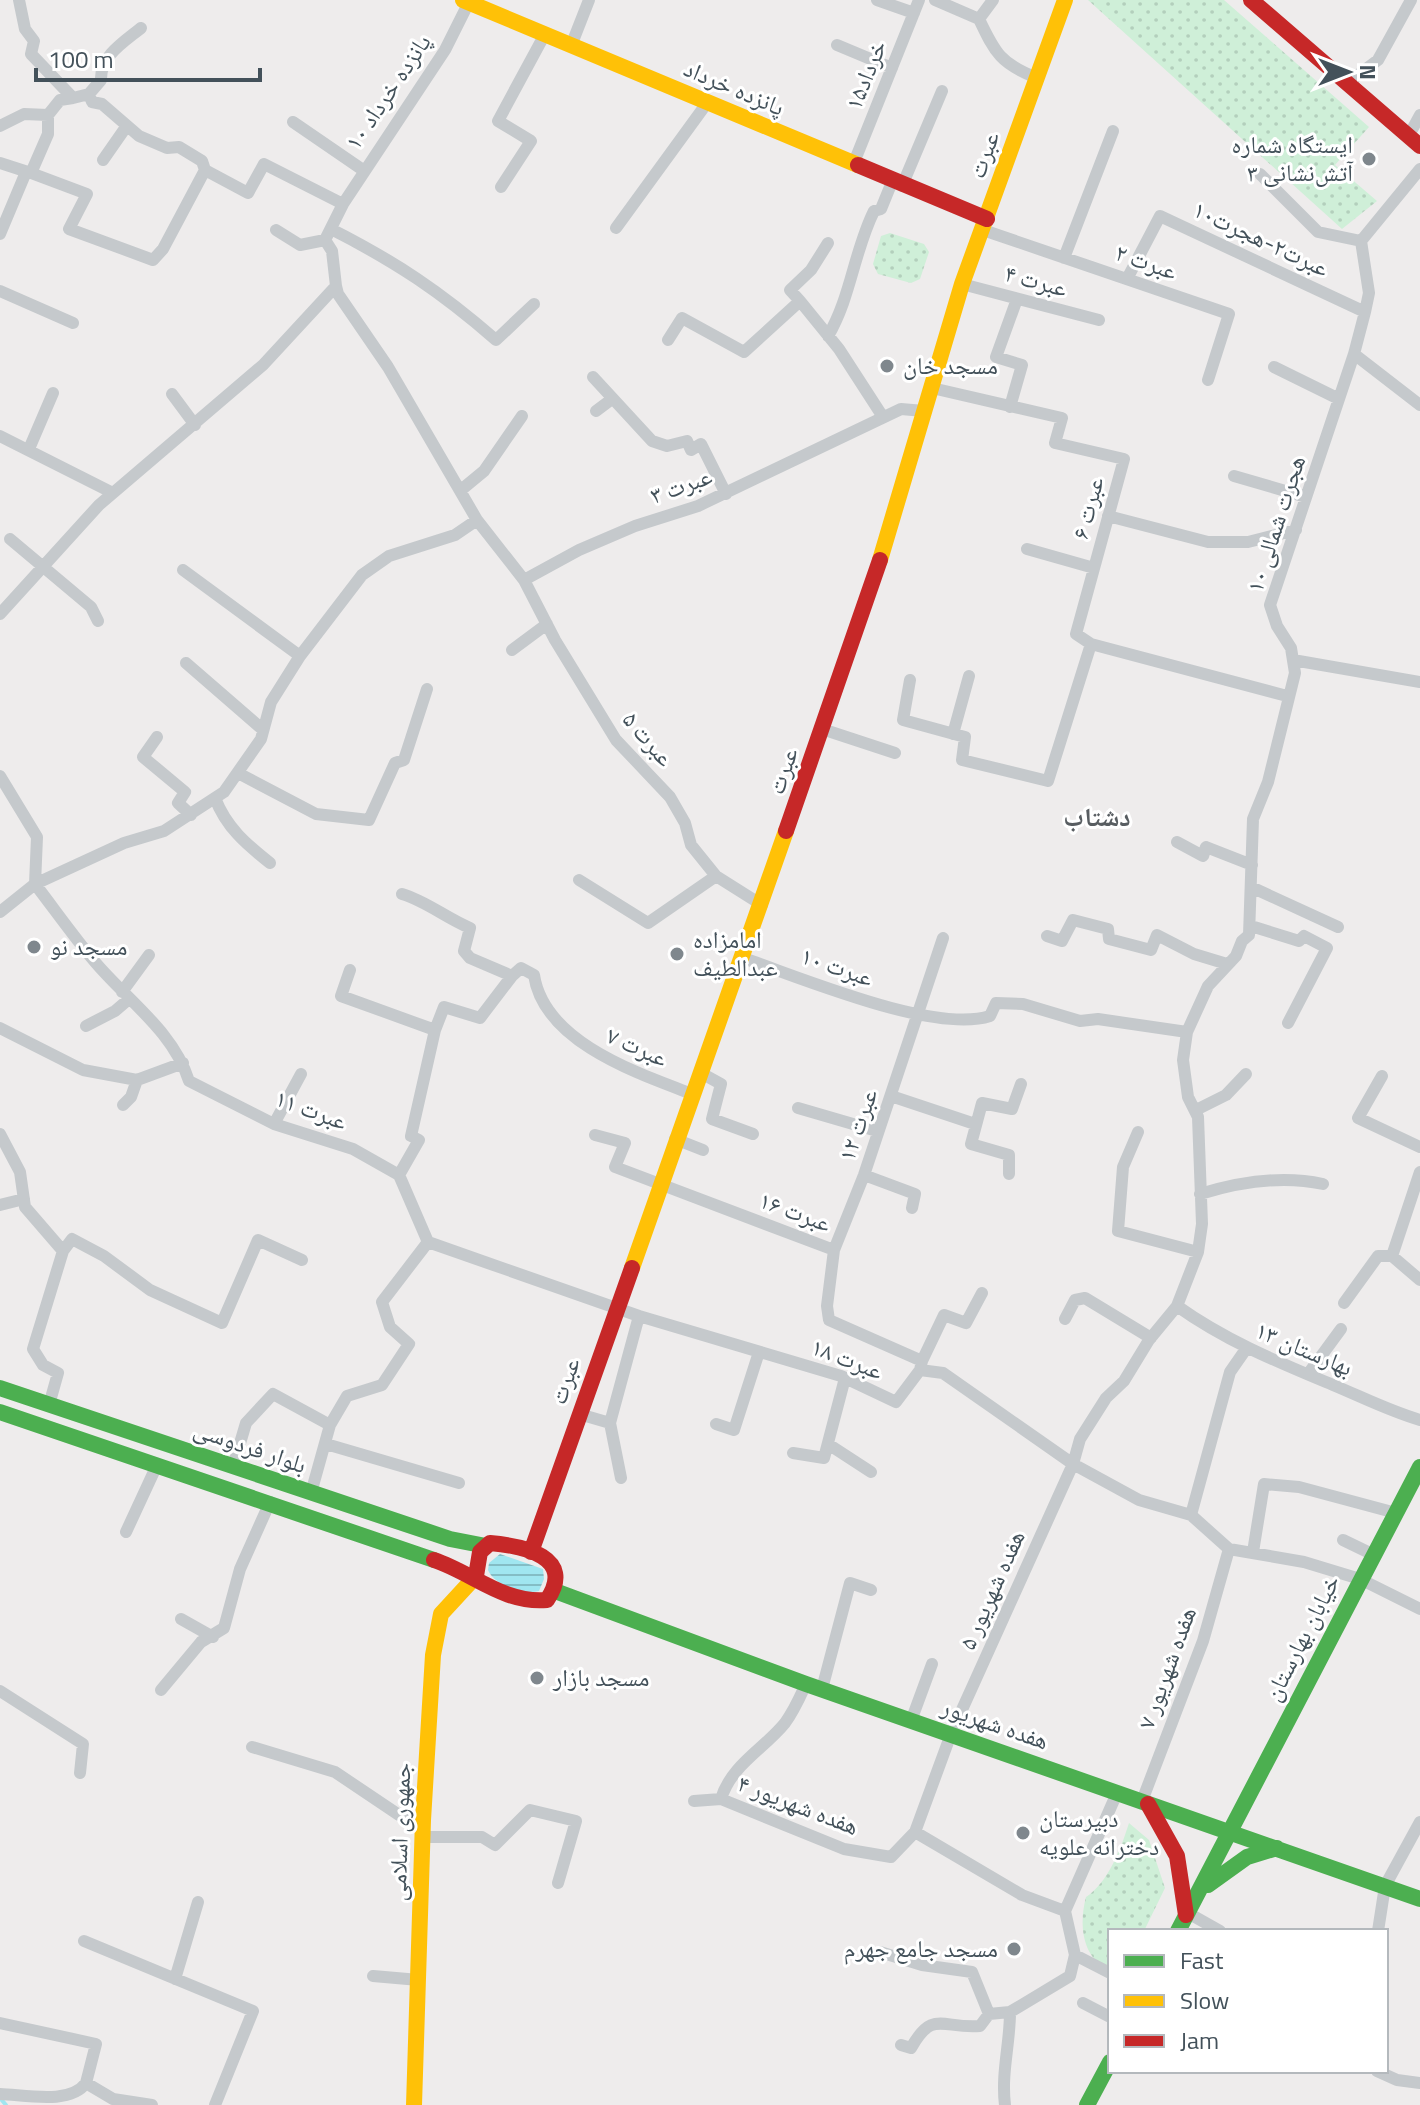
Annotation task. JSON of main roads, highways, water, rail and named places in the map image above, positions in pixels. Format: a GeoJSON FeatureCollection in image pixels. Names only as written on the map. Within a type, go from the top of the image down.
{"type":"FeatureCollection","features":[{"type":"Feature","properties":{"kind":"main road","name":"عبرت"},"geometry":{"type":"LineString","coordinates":[[531,1552],[675,1139],[762,905],[881,557],[962,284],[1065,0]]}},
{"type":"Feature","properties":{"kind":"main road"},"geometry":{"type":"LineString","coordinates":[[1251,0],[1414,142]]}},
{"type":"Feature","properties":{"kind":"main road","name":"پانزده خرداد"},"geometry":{"type":"LineString","coordinates":[[466,1],[853,165],[985,225]]}},
{"type":"Feature","properties":{"kind":"main road","name":"بلوار فردوسی"},"geometry":{"type":"LineString","coordinates":[[0,1388],[450,1539],[486,1546],[502,1543],[531,1552]]}},
{"type":"Feature","properties":{"kind":"main road","name":"بلوار فردوسی"},"geometry":{"type":"LineString","coordinates":[[0,1412],[270,1502],[476,1576],[486,1587],[535,1602],[547,1600],[555,1591]]}},
{"type":"Feature","properties":{"kind":"main road","name":"خیابان بهارستان"},"geometry":{"type":"LineString","coordinates":[[1179,1929],[1420,1467]]}},
{"type":"Feature","properties":{"kind":"main road"},"geometry":{"type":"LineString","coordinates":[[476,1576],[480,1552],[486,1546]]}},
{"type":"Feature","properties":{"kind":"main road"},"geometry":{"type":"LineString","coordinates":[[531,1552],[548,1560],[558,1572],[555,1591]]}},
{"type":"Feature","properties":{"kind":"main road","name":"جمهوری اسلامی"},"geometry":{"type":"LineString","coordinates":[[414,2105],[423,1828],[433,1655],[441,1614],[476,1576]]}},
{"type":"Feature","properties":{"kind":"main road","name":"هفده شهریور"},"geometry":{"type":"LineString","coordinates":[[555,1591],[911,1721],[1420,1899]]}},
{"type":"Feature","properties":{"kind":"main road"},"geometry":{"type":"LineString","coordinates":[[1145,1802],[1171,1836],[1185,1875],[1187,1914]]}},
{"type":"Feature","properties":{"kind":"main road"},"geometry":{"type":"LineString","coordinates":[[1198,1894],[1220,1873],[1247,1857],[1277,1848]]}},
{"type":"Feature","properties":{"kind":"main road"},"geometry":{"type":"LineString","coordinates":[[1087,2105],[1108,2066]]}},
{"type":"Feature","properties":{"kind":"water"},"geometry":{"type":"Polygon","coordinates":[[[500,1554],[543,1569],[544,1579],[539,1591],[518,1590],[497,1581],[488,1570],[489,1563],[500,1554]]]}},
{"type":"Feature","properties":{"kind":"waterway"},"geometry":{"type":"LineString","coordinates":[[0,2098],[6,2105]]}},
{"type":"Feature","properties":{"kind":"place","name":"ایستگاه شماره ۳ آتش‌نشانی"},"geometry":{"type":"Point","coordinates":[1369,159]}},
{"type":"Feature","properties":{"kind":"place","name":"مسجد خان"},"geometry":{"type":"Point","coordinates":[887,366]}},
{"type":"Feature","properties":{"kind":"place","name":"مسجد نو"},"geometry":{"type":"Point","coordinates":[34,947]}},
{"type":"Feature","properties":{"kind":"place","name":"امامزاده عبدالطیف"},"geometry":{"type":"Point","coordinates":[677,954]}},
{"type":"Feature","properties":{"kind":"place","name":"مسجد بازار"},"geometry":{"type":"Point","coordinates":[537,1678]}},
{"type":"Feature","properties":{"kind":"place","name":"دبیرستان دخترانه علویه"},"geometry":{"type":"Point","coordinates":[1023,1833]}},
{"type":"Feature","properties":{"kind":"place","name":"مسجد جامع جهرم"},"geometry":{"type":"Point","coordinates":[1014,1949]}},
{"type":"Feature","properties":{"kind":"district","name":"دشتاب"},"geometry":{"type":"Point","coordinates":[1097,817]}}]}
